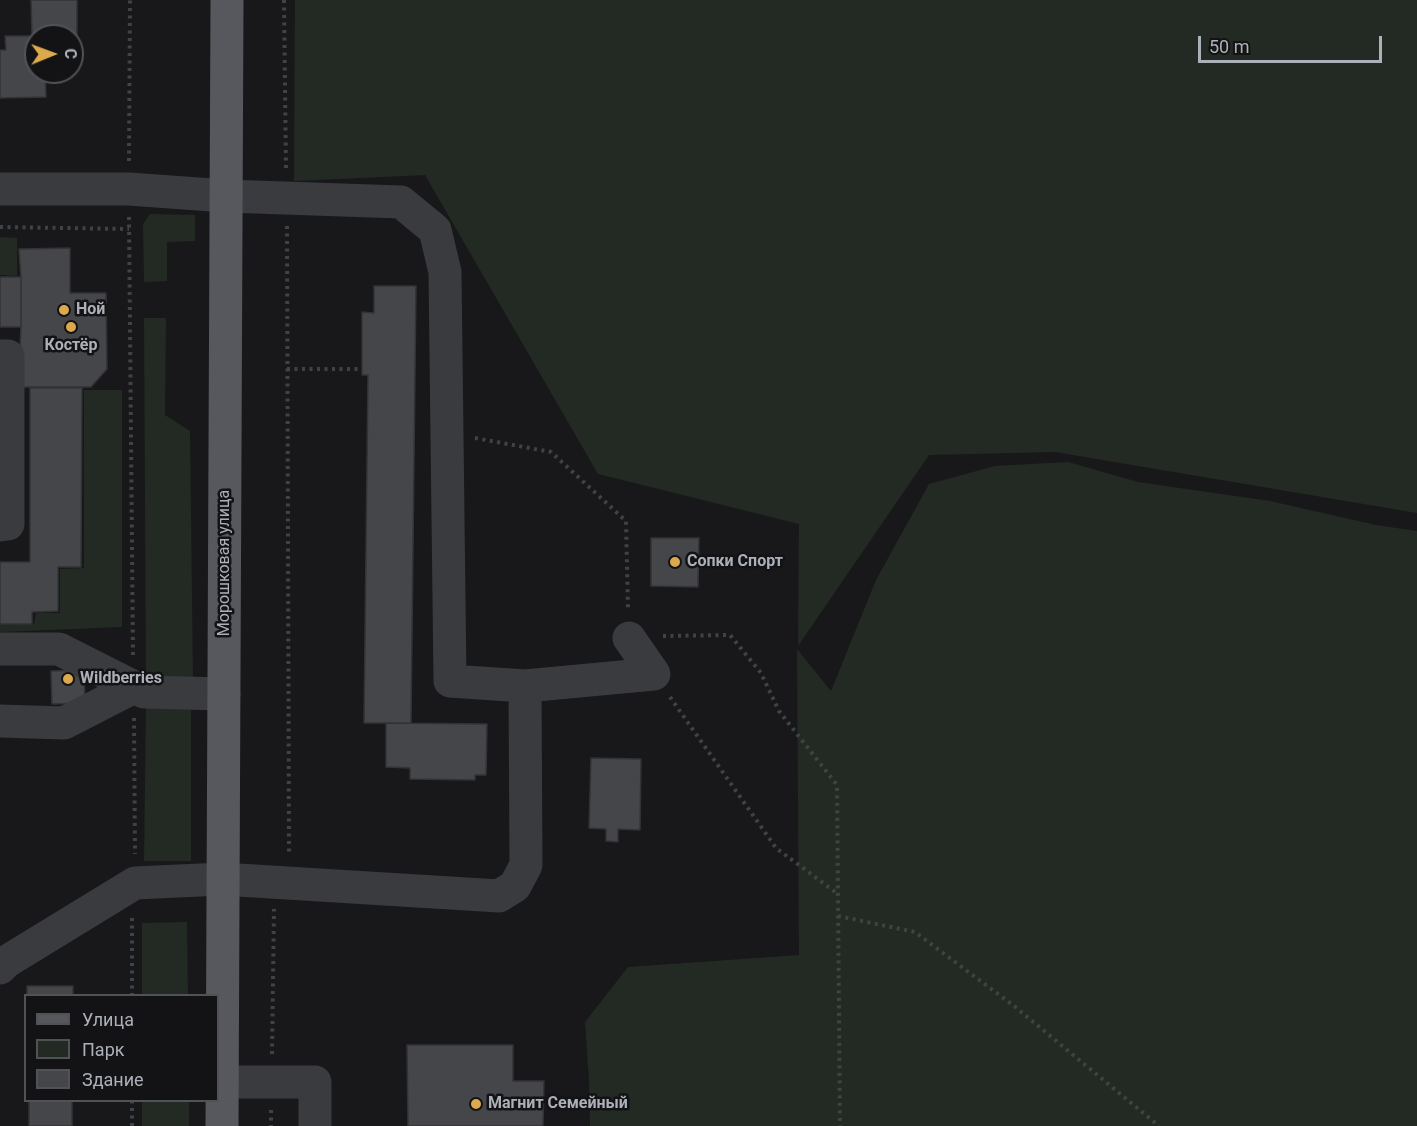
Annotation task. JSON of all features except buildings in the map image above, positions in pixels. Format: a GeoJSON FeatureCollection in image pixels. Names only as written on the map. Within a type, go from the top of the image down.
{"type":"FeatureCollection","features":[{"type":"Feature","properties":{"kind":"main road","name":"Морошковая улица"},"geometry":{"type":"LineString","coordinates":[[222,1126],[227,0]]}},
{"type":"Feature","properties":{"kind":"lane"},"geometry":{"type":"LineString","coordinates":[[0,189],[129,189],[226,196],[401,202],[435,230],[445,272],[450,681],[525,686],[654,674],[629,638]]}},
{"type":"Feature","properties":{"kind":"lane"},"geometry":{"type":"LineString","coordinates":[[0,356],[8,356],[8,524],[0,525]]}},
{"type":"Feature","properties":{"kind":"lane"},"geometry":{"type":"LineString","coordinates":[[0,649],[59,649],[144,692],[224,694]]}},
{"type":"Feature","properties":{"kind":"lane"},"geometry":{"type":"LineString","coordinates":[[0,968],[6,962],[135,883],[222,879],[499,896],[515,886],[526,865],[525,686]]}},
{"type":"Feature","properties":{"kind":"lane"},"geometry":{"type":"LineString","coordinates":[[0,721],[64,723],[134,687]]}},
{"type":"Feature","properties":{"kind":"lane"},"geometry":{"type":"LineString","coordinates":[[222,1082],[315,1082],[315,1126]]}},
{"type":"Feature","properties":{"kind":"path"},"geometry":{"type":"LineString","coordinates":[[130,0],[129,229],[135,883],[132,911],[132,994]]}},
{"type":"Feature","properties":{"kind":"path"},"geometry":{"type":"LineString","coordinates":[[271,1126],[274,908],[289,908],[285,0]]}},
{"type":"Feature","properties":{"kind":"path"},"geometry":{"type":"LineString","coordinates":[[0,227],[129,229]]}},
{"type":"Feature","properties":{"kind":"path"},"geometry":{"type":"LineString","coordinates":[[287,369],[362,369]]}},
{"type":"Feature","properties":{"kind":"path"},"geometry":{"type":"LineString","coordinates":[[447,432],[551,452],[627,521],[629,638],[730,635],[761,673],[779,711],[837,785],[840,1126]]}},
{"type":"Feature","properties":{"kind":"path"},"geometry":{"type":"LineString","coordinates":[[654,674],[776,848],[839,895]]}},
{"type":"Feature","properties":{"kind":"path"},"geometry":{"type":"LineString","coordinates":[[838,916],[915,932],[1014,1006],[1159,1126]]}},
{"type":"Feature","properties":{"kind":"path"},"geometry":{"type":"LineString","coordinates":[[132,1102],[132,1126]]}},
{"type":"Feature","properties":{"kind":"green space"},"geometry":{"type":"Polygon","coordinates":[[[295,0],[1417,0],[1417,513],[1055,452],[929,455],[798,646],[799,524],[598,474],[425,175],[294,181],[295,0]]]}},
{"type":"Feature","properties":{"kind":"green space"},"geometry":{"type":"Polygon","coordinates":[[[150,214],[195,215],[195,241],[167,242],[167,281],[144,282],[143,224],[150,214]]]}},
{"type":"Feature","properties":{"kind":"green space"},"geometry":{"type":"Polygon","coordinates":[[[0,237],[17,238],[17,276],[0,275],[0,237]]]}},
{"type":"Feature","properties":{"kind":"green space"},"geometry":{"type":"Polygon","coordinates":[[[144,318],[166,318],[165,415],[190,431],[193,681],[146,678],[144,318]]]}},
{"type":"Feature","properties":{"kind":"green space"},"geometry":{"type":"Polygon","coordinates":[[[84,390],[122,390],[122,627],[0,632],[0,624],[34,624],[36,613],[60,613],[60,569],[84,568],[84,390]]]}},
{"type":"Feature","properties":{"kind":"green space"},"geometry":{"type":"Polygon","coordinates":[[[1068,462],[1138,482],[1270,501],[1376,525],[1417,531],[1417,1126],[590,1126],[585,1022],[628,967],[799,955],[797,649],[831,691],[876,580],[929,484],[995,466],[1068,462]]]}},
{"type":"Feature","properties":{"kind":"green space"},"geometry":{"type":"Polygon","coordinates":[[[146,708],[191,709],[191,861],[144,861],[146,708]]]}},
{"type":"Feature","properties":{"kind":"green space"},"geometry":{"type":"Polygon","coordinates":[[[187,922],[188,994],[142,994],[142,923],[187,922]]]}},
{"type":"Feature","properties":{"kind":"green space"},"geometry":{"type":"Polygon","coordinates":[[[142,1102],[189,1102],[189,1126],[142,1126],[142,1102]]]}},
{"type":"Feature","properties":{"kind":"place","name":"Ной"},"geometry":{"type":"Point","coordinates":[64,310]}},
{"type":"Feature","properties":{"kind":"place","name":"Костёр"},"geometry":{"type":"Point","coordinates":[71,327]}},
{"type":"Feature","properties":{"kind":"place","name":"Сопки Спорт"},"geometry":{"type":"Point","coordinates":[675,562]}},
{"type":"Feature","properties":{"kind":"place","name":"Wildberriеs"},"geometry":{"type":"Point","coordinates":[68,679]}},
{"type":"Feature","properties":{"kind":"place","name":"Магнит Семейный"},"geometry":{"type":"Point","coordinates":[476,1104]}}]}
